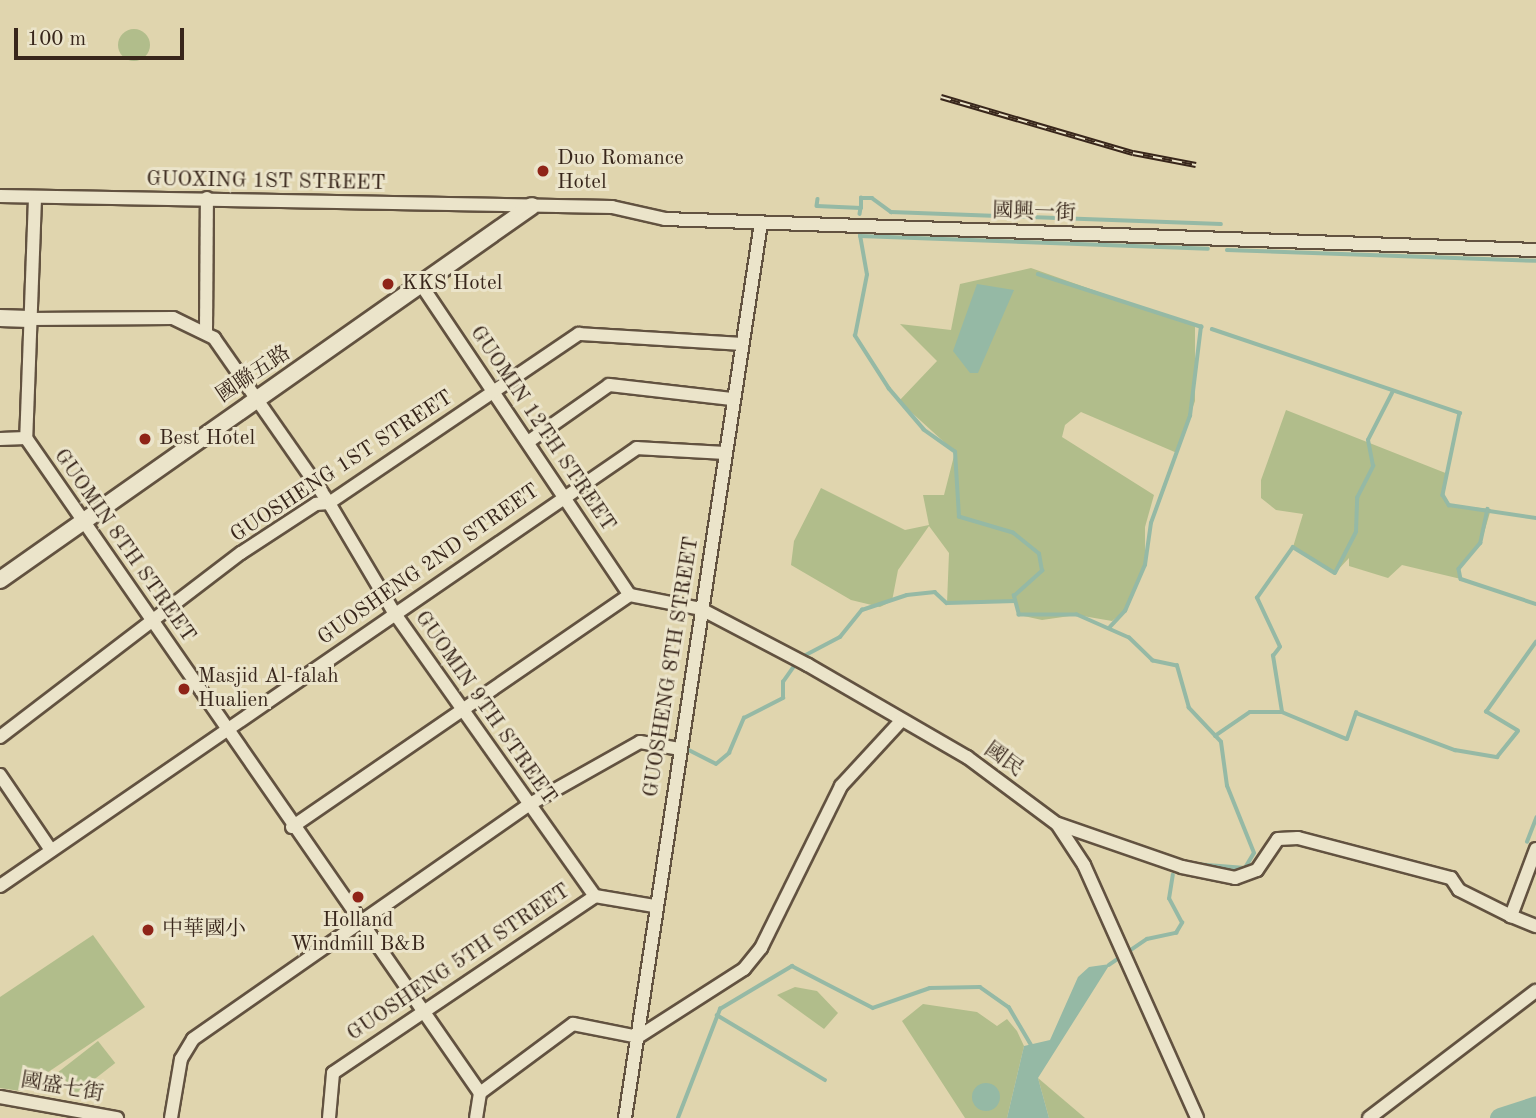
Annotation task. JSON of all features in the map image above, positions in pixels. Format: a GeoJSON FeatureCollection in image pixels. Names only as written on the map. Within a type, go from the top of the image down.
{"type":"FeatureCollection","features":[{"type":"Feature","properties":{"kind":"street","name":"GUOXING 1ST STREET"},"geometry":{"type":"LineString","coordinates":[[0,196],[532,206]]}},
{"type":"Feature","properties":{"kind":"street","name":"GUOMIN 8TH STREET"},"geometry":{"type":"LineString","coordinates":[[35,198],[26,438],[359,925],[480,1093]]}},
{"type":"Feature","properties":{"kind":"street"},"geometry":{"type":"LineString","coordinates":[[0,318],[173,318],[206,331],[207,198]]}},
{"type":"Feature","properties":{"kind":"street","name":"國興一街"},"geometry":{"type":"LineString","coordinates":[[532,206],[612,207],[664,219],[1536,250]]}},
{"type":"Feature","properties":{"kind":"street","name":"國聯五路"},"geometry":{"type":"LineString","coordinates":[[0,580],[81,518],[422,285],[532,206]]}},
{"type":"Feature","properties":{"kind":"street","name":"GUOSHENG 8TH STREET"},"geometry":{"type":"LineString","coordinates":[[625,1118],[654,906],[761,223]]}},
{"type":"Feature","properties":{"kind":"street","name":"GUOMIN 12TH STREET"},"geometry":{"type":"LineString","coordinates":[[422,285],[631,595]]}},
{"type":"Feature","properties":{"kind":"street","name":"GUOMIN 9TH STREET"},"geometry":{"type":"LineString","coordinates":[[206,331],[329,503],[393,611],[465,707],[595,896]]}},
{"type":"Feature","properties":{"kind":"street","name":"GUOSHENG 1ST STREET"},"geometry":{"type":"LineString","coordinates":[[0,737],[241,553],[316,504],[329,503],[579,334],[741,344]]}},
{"type":"Feature","properties":{"kind":"street"},"geometry":{"type":"LineString","coordinates":[[528,442],[609,385],[732,399]]}},
{"type":"Feature","properties":{"kind":"street"},"geometry":{"type":"LineString","coordinates":[[0,439],[26,438]]}},
{"type":"Feature","properties":{"kind":"street","name":"GUOSHENG 2ND STREET"},"geometry":{"type":"LineString","coordinates":[[0,886],[564,495],[651,444],[724,453]]}},
{"type":"Feature","properties":{"kind":"street"},"geometry":{"type":"LineString","coordinates":[[292,827],[631,595]]}},
{"type":"Feature","properties":{"kind":"street","name":"國民"},"geometry":{"type":"LineString","coordinates":[[631,595],[701,609],[808,665],[967,757],[1057,824],[1084,865],[1197,1118]]}},
{"type":"Feature","properties":{"kind":"street"},"geometry":{"type":"LineString","coordinates":[[476,1118],[480,1093],[573,1024],[638,1037],[744,969],[761,948],[841,786],[901,721]]}},
{"type":"Feature","properties":{"kind":"street"},"geometry":{"type":"LineString","coordinates":[[171,1118],[181,1059],[193,1040],[530,804],[640,742],[680,749]]}},
{"type":"Feature","properties":{"kind":"street"},"geometry":{"type":"LineString","coordinates":[[0,775],[51,850]]}},
{"type":"Feature","properties":{"kind":"street"},"geometry":{"type":"LineString","coordinates":[[1057,824],[1182,867],[1235,878],[1257,870],[1278,839],[1298,838],[1451,877],[1459,890],[1536,926]]}},
{"type":"Feature","properties":{"kind":"street"},"geometry":{"type":"LineString","coordinates":[[1511,916],[1536,849]]}},
{"type":"Feature","properties":{"kind":"street","name":"GUOSHENG 5TH STREET"},"geometry":{"type":"LineString","coordinates":[[329,1118],[333,1073],[595,896],[654,906]]}},
{"type":"Feature","properties":{"kind":"street"},"geometry":{"type":"LineString","coordinates":[[1369,1118],[1536,991]]}},
{"type":"Feature","properties":{"kind":"street","name":"國盛七街"},"geometry":{"type":"LineString","coordinates":[[0,1097],[117,1118]]}},
{"type":"Feature","properties":{"kind":"shaded area"},"geometry":{"type":"Polygon","coordinates":[[[134,29],[145,34],[150,45],[145,56],[134,61],[123,56],[118,45],[123,34],[134,29]]]}},
{"type":"Feature","properties":{"kind":"shaded area"},"geometry":{"type":"Polygon","coordinates":[[[1031,268],[1195,326],[1195,401],[1177,453],[1081,412],[1065,425],[1062,437],[1154,495],[1145,527],[1145,565],[1125,611],[1112,621],[1077,615],[1042,620],[1019,615],[1015,601],[947,603],[949,553],[929,526],[898,570],[892,601],[880,607],[851,600],[791,565],[794,541],[821,488],[905,530],[929,525],[923,495],[944,495],[955,452],[899,401],[937,361],[900,324],[951,330],[960,284],[1031,268]]]}},
{"type":"Feature","properties":{"kind":"shaded area"},"geometry":{"type":"Polygon","coordinates":[[[977,284],[1014,290],[978,373],[970,373],[953,351],[977,284]]]}},
{"type":"Feature","properties":{"kind":"shaded area"},"geometry":{"type":"Polygon","coordinates":[[[1286,410],[1448,474],[1444,495],[1449,505],[1491,509],[1481,543],[1459,569],[1461,579],[1402,565],[1388,578],[1349,566],[1349,558],[1335,573],[1293,547],[1303,514],[1276,510],[1261,498],[1261,480],[1286,410]]]}},
{"type":"Feature","properties":{"kind":"shaded area"},"geometry":{"type":"Polygon","coordinates":[[[93,935],[145,1007],[20,1091],[0,1088],[0,997],[93,935]]]}},
{"type":"Feature","properties":{"kind":"shaded area"},"geometry":{"type":"Polygon","coordinates":[[[1110,964],[1038,1078],[1049,1118],[1007,1118],[1024,1046],[1050,1040],[1078,977],[1089,967],[1110,964]]]}},
{"type":"Feature","properties":{"kind":"shaded area"},"geometry":{"type":"Polygon","coordinates":[[[795,987],[817,991],[838,1013],[824,1029],[777,995],[795,987]]]}},
{"type":"Feature","properties":{"kind":"shaded area"},"geometry":{"type":"Polygon","coordinates":[[[923,1004],[977,1012],[997,1026],[1007,1019],[1017,1031],[1024,1046],[1007,1118],[965,1118],[902,1021],[923,1004]]]}},
{"type":"Feature","properties":{"kind":"shaded area"},"geometry":{"type":"Polygon","coordinates":[[[98,1041],[115,1063],[76,1094],[59,1072],[98,1041]]]}},
{"type":"Feature","properties":{"kind":"shaded area"},"geometry":{"type":"Polygon","coordinates":[[[1038,1078],[1085,1118],[1049,1118],[1038,1078]]]}},
{"type":"Feature","properties":{"kind":"shaded area"},"geometry":{"type":"Polygon","coordinates":[[[986,1083],[996,1087],[1000,1097],[996,1107],[986,1111],[976,1107],[972,1097],[976,1087],[986,1083]]]}},
{"type":"Feature","properties":{"kind":"waterway"},"geometry":{"type":"LineString","coordinates":[[861,208],[861,198],[872,198],[891,212],[1221,224]]}},
{"type":"Feature","properties":{"kind":"waterway"},"geometry":{"type":"LineString","coordinates":[[818,199],[817,206],[861,208],[860,214]]}},
{"type":"Feature","properties":{"kind":"waterway"},"geometry":{"type":"LineString","coordinates":[[1182,863],[1245,868],[1254,853],[1227,786],[1221,742],[1189,708],[1177,666],[1153,661],[1129,638],[1077,615],[1019,615],[1014,596],[1042,571],[1039,554],[1013,533],[959,517],[955,452],[924,430],[889,389],[855,336],[867,275],[860,236],[1208,249]]}},
{"type":"Feature","properties":{"kind":"waterway"},"geometry":{"type":"LineString","coordinates":[[1227,250],[1536,261]]}},
{"type":"Feature","properties":{"kind":"waterway"},"geometry":{"type":"LineString","coordinates":[[1038,274],[1202,327]]}},
{"type":"Feature","properties":{"kind":"waterway"},"geometry":{"type":"LineString","coordinates":[[1110,627],[1125,611],[1145,565],[1151,523],[1190,416],[1201,327]]}},
{"type":"Feature","properties":{"kind":"waterway"},"geometry":{"type":"LineString","coordinates":[[1212,329],[1460,413],[1443,495],[1449,505],[1536,518]]}},
{"type":"Feature","properties":{"kind":"waterway"},"geometry":{"type":"LineString","coordinates":[[1282,712],[1273,656],[1280,647],[1257,598],[1293,547],[1335,573],[1356,532],[1357,498],[1373,466],[1368,440],[1392,393]]}},
{"type":"Feature","properties":{"kind":"waterway"},"geometry":{"type":"LineString","coordinates":[[1488,509],[1481,543],[1459,569],[1461,579],[1536,604]]}},
{"type":"Feature","properties":{"kind":"waterway"},"geometry":{"type":"LineString","coordinates":[[802,657],[840,637],[862,610],[907,595],[935,592],[947,603],[1015,601]]}},
{"type":"Feature","properties":{"kind":"waterway"},"geometry":{"type":"LineString","coordinates":[[1215,736],[1250,712],[1282,712],[1347,739],[1356,713],[1455,750],[1497,757],[1518,731],[1486,712],[1536,642]]}},
{"type":"Feature","properties":{"kind":"waterway"},"geometry":{"type":"LineString","coordinates":[[689,750],[716,764],[729,753],[744,718],[783,698],[783,682],[797,662]]}},
{"type":"Feature","properties":{"kind":"waterway"},"geometry":{"type":"LineString","coordinates":[[1527,842],[1536,818]]}},
{"type":"Feature","properties":{"kind":"waterway"},"geometry":{"type":"LineString","coordinates":[[1109,965],[1147,939],[1176,933],[1182,923],[1169,899],[1173,875]]}},
{"type":"Feature","properties":{"kind":"waterway"},"geometry":{"type":"LineString","coordinates":[[678,1118],[720,1009],[792,966],[873,1008],[930,988],[980,987],[1009,1007],[1032,1046]]}},
{"type":"Feature","properties":{"kind":"waterway"},"geometry":{"type":"LineString","coordinates":[[717,1015],[825,1080]]}},
{"type":"Feature","properties":{"kind":"waterway"},"geometry":{"type":"LineString","coordinates":[[1500,1118],[1536,1106]]}},
{"type":"Feature","properties":{"kind":"railway"},"geometry":{"type":"LineString","coordinates":[[941,97],[1133,153],[1196,165]]}},
{"type":"Feature","properties":{"kind":"place","name":"Duo Romance Hotel"},"geometry":{"type":"Point","coordinates":[543,171]}},
{"type":"Feature","properties":{"kind":"place","name":"KKS Hotel"},"geometry":{"type":"Point","coordinates":[388,284]}},
{"type":"Feature","properties":{"kind":"place","name":"Best Hotel"},"geometry":{"type":"Point","coordinates":[145,439]}},
{"type":"Feature","properties":{"kind":"place","name":"Masjid Al-falah Hualien"},"geometry":{"type":"Point","coordinates":[184,689]}},
{"type":"Feature","properties":{"kind":"place","name":"Holland Windmill B&B"},"geometry":{"type":"Point","coordinates":[358,897]}},
{"type":"Feature","properties":{"kind":"place","name":"中華國小"},"geometry":{"type":"Point","coordinates":[148,930]}}]}
